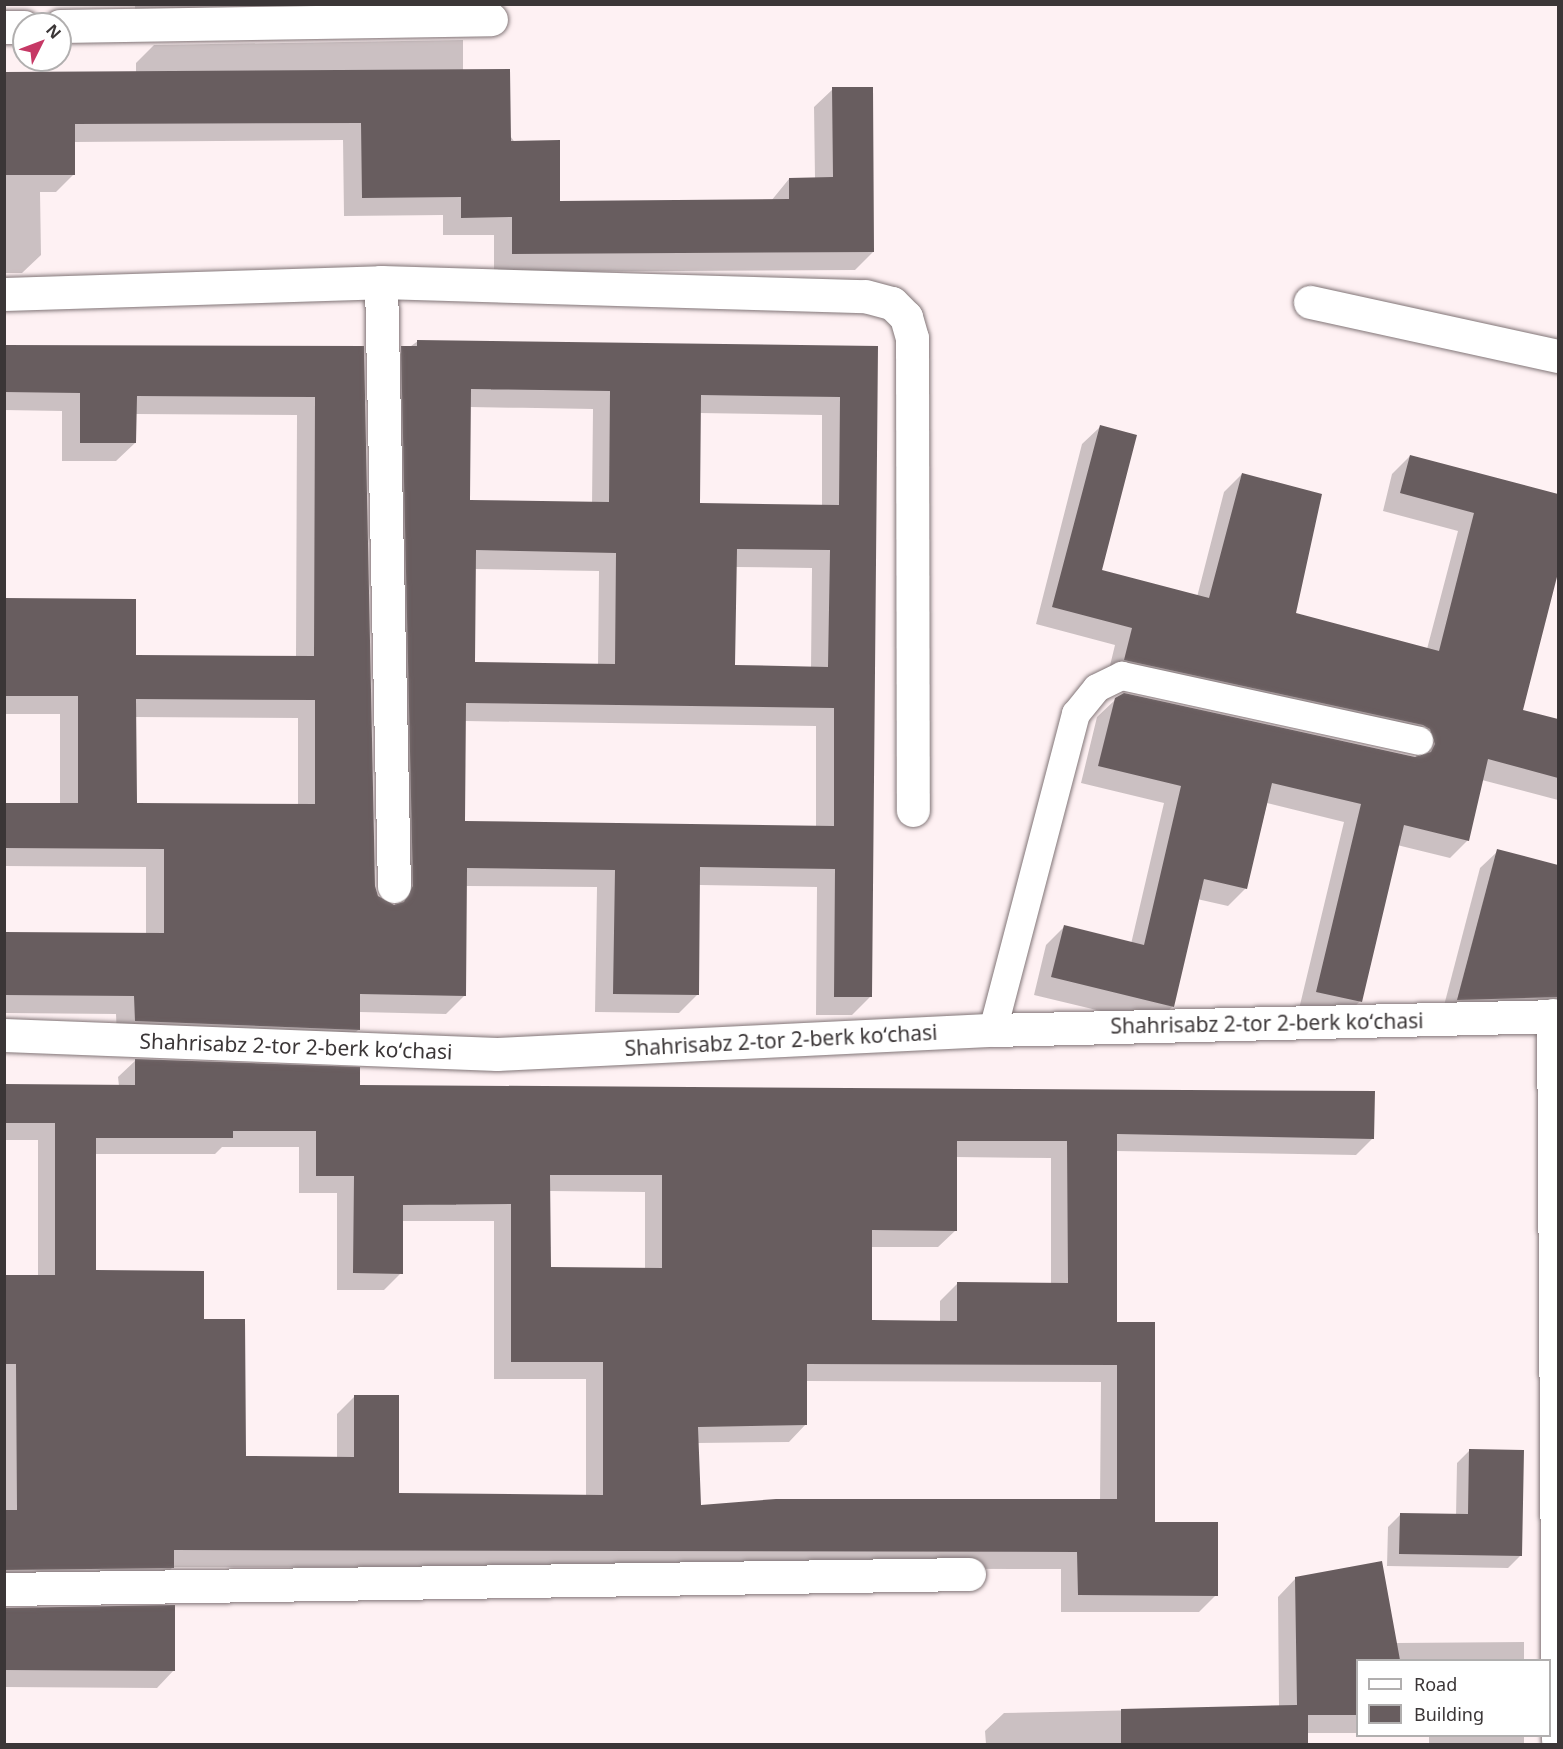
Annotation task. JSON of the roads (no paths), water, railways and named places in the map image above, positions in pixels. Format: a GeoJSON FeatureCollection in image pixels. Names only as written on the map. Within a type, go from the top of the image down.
{"type":"FeatureCollection","features":[{"type":"Feature","properties":{"kind":"street"},"geometry":{"type":"LineString","coordinates":[[72,26],[491,19]]}},
{"type":"Feature","properties":{"kind":"street"},"geometry":{"type":"LineString","coordinates":[[4,294],[381,282],[865,296],[900,309],[912,338],[913,810]]}},
{"type":"Feature","properties":{"kind":"street"},"geometry":{"type":"LineString","coordinates":[[381,282],[394,886]]}},
{"type":"Feature","properties":{"kind":"street"},"geometry":{"type":"LineString","coordinates":[[1310,302],[1558,356]]}},
{"type":"Feature","properties":{"kind":"street"},"geometry":{"type":"LineString","coordinates":[[1556,1015],[1558,1739]]}},
{"type":"Feature","properties":{"kind":"street","name":"Shahrisabz 2-tor 2-berk koʻchasi"},"geometry":{"type":"LineString","coordinates":[[4,1035],[497,1054],[993,1030],[1556,1015]]}},
{"type":"Feature","properties":{"kind":"street"},"geometry":{"type":"LineString","coordinates":[[4,1589],[969,1574]]}},
{"type":"Feature","properties":{"kind":"lane"},"geometry":{"type":"LineString","coordinates":[[993,1030],[1076,714],[1098,688],[1122,676],[1419,741]]}}]}
